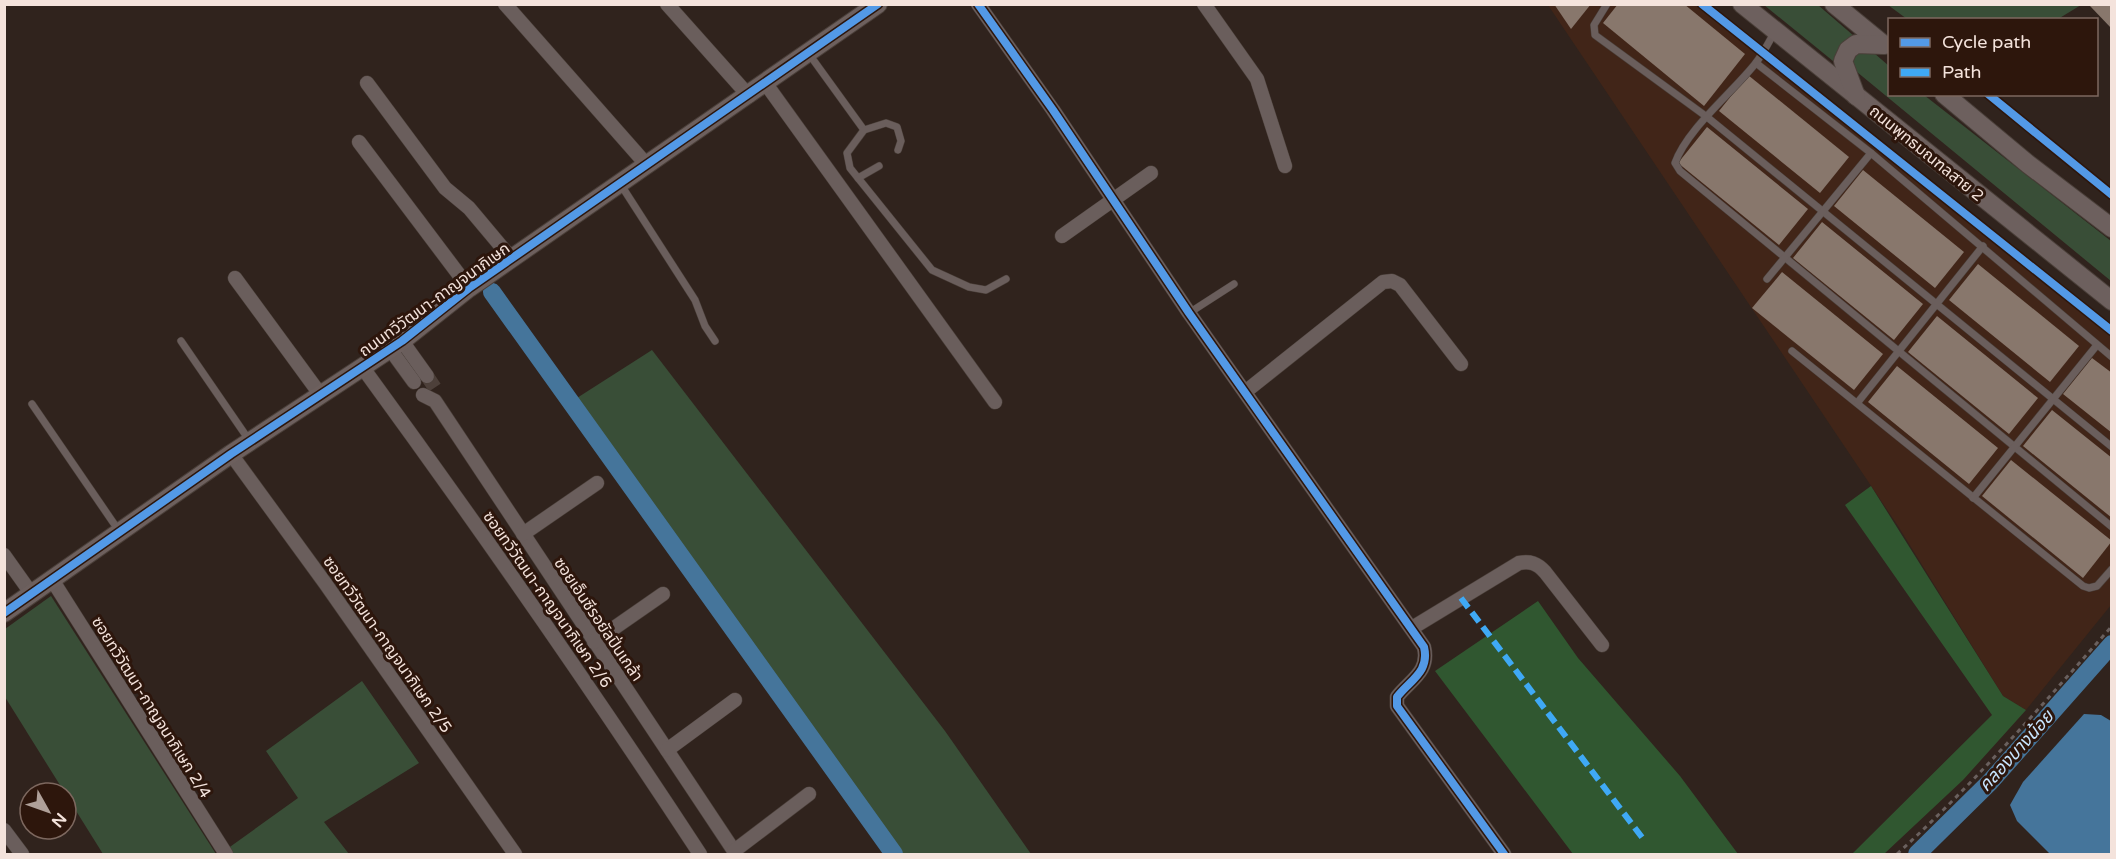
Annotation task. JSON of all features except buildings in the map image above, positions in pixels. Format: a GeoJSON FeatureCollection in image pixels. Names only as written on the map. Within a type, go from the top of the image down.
{"type":"FeatureCollection","features":[{"type":"Feature","properties":{"kind":"street"},"geometry":{"type":"LineString","coordinates":[[505,4],[646,164]]}},
{"type":"Feature","properties":{"kind":"street"},"geometry":{"type":"LineString","coordinates":[[667,4],[749,96]]}},
{"type":"Feature","properties":{"kind":"street","name":"ถนนทวีวัฒนา-กาญจนาภิเษก"},"geometry":{"type":"LineString","coordinates":[[4,613],[231,454],[363,368],[469,288],[646,164],[810,54],[878,4]]}},
{"type":"Feature","properties":{"kind":"street"},"geometry":{"type":"LineString","coordinates":[[978,4],[1189,313],[1424,647],[1425,664],[1421,673],[1397,697],[1397,706],[1504,855]]}},
{"type":"Feature","properties":{"kind":"street"},"geometry":{"type":"LineString","coordinates":[[1203,4],[1257,79],[1285,166]]}},
{"type":"Feature","properties":{"kind":"street","name":"ถนนพุทธมณฑลสาย 2"},"geometry":{"type":"LineString","coordinates":[[1742,4],[2112,301]]}},
{"type":"Feature","properties":{"kind":"street"},"geometry":{"type":"LineString","coordinates":[[1834,4],[1887,47]]}},
{"type":"Feature","properties":{"kind":"street"},"geometry":{"type":"LineString","coordinates":[[1856,96],[1843,61],[1848,50],[1856,44],[1887,47]]}},
{"type":"Feature","properties":{"kind":"street"},"geometry":{"type":"LineString","coordinates":[[367,83],[445,188],[468,208],[512,258]]}},
{"type":"Feature","properties":{"kind":"street"},"geometry":{"type":"LineString","coordinates":[[766,84],[996,402]]}},
{"type":"Feature","properties":{"kind":"street"},"geometry":{"type":"LineString","coordinates":[[1946,96],[2028,164],[2112,228]]}},
{"type":"Feature","properties":{"kind":"street"},"geometry":{"type":"LineString","coordinates":[[359,142],[469,288]]}},
{"type":"Feature","properties":{"kind":"street"},"geometry":{"type":"LineString","coordinates":[[1062,236],[1151,173]]}},
{"type":"Feature","properties":{"kind":"street"},"geometry":{"type":"LineString","coordinates":[[235,278],[320,394]]}},
{"type":"Feature","properties":{"kind":"street"},"geometry":{"type":"LineString","coordinates":[[1245,392],[1383,282],[1392,281],[1400,285],[1461,364]]}},
{"type":"Feature","properties":{"kind":"street"},"geometry":{"type":"LineString","coordinates":[[396,345],[427,376]]}},
{"type":"Feature","properties":{"kind":"street"},"geometry":{"type":"LineString","coordinates":[[396,345],[414,382]]}},
{"type":"Feature","properties":{"kind":"street","name":"ซอยทวีวัฒนา-กาญจนาภิเษก 2/6"},"geometry":{"type":"LineString","coordinates":[[363,368],[478,525],[627,742],[700,855]]}},
{"type":"Feature","properties":{"kind":"street","name":"ซอยเอ็นซีรอยัลปิ่นเกล้า"},"geometry":{"type":"LineString","coordinates":[[431,395],[735,853]]}},
{"type":"Feature","properties":{"kind":"street","name":"ซอยทวีวัฒนา-กาญจนาภิเษก 2/5"},"geometry":{"type":"LineString","coordinates":[[231,454],[325,583],[515,855]]}},
{"type":"Feature","properties":{"kind":"street"},"geometry":{"type":"LineString","coordinates":[[523,534],[597,483]]}},
{"type":"Feature","properties":{"kind":"street"},"geometry":{"type":"LineString","coordinates":[[4,555],[31,593]]}},
{"type":"Feature","properties":{"kind":"street"},"geometry":{"type":"LineString","coordinates":[[1412,628],[1519,564],[1527,562],[1540,566],[1602,645]]}},
{"type":"Feature","properties":{"kind":"street","name":"ซอยทวีวัฒนา-กาญจนาภิเษก 2/4"},"geometry":{"type":"LineString","coordinates":[[51,578],[226,855]]}},
{"type":"Feature","properties":{"kind":"street"},"geometry":{"type":"LineString","coordinates":[[594,642],[663,594]]}},
{"type":"Feature","properties":{"kind":"street"},"geometry":{"type":"LineString","coordinates":[[667,750],[735,700]]}},
{"type":"Feature","properties":{"kind":"street"},"geometry":{"type":"LineString","coordinates":[[735,853],[809,794]]}},
{"type":"Feature","properties":{"kind":"street"},"geometry":{"type":"LineString","coordinates":[[4,830],[22,855]]}},
{"type":"Feature","properties":{"kind":"lane"},"geometry":{"type":"LineString","coordinates":[[1607,4],[1594,24],[1595,35],[1707,117],[1935,306],[2112,447]]}},
{"type":"Feature","properties":{"kind":"lane"},"geometry":{"type":"LineString","coordinates":[[1775,31],[1756,63],[1707,117],[1678,155],[1675,163],[1680,171],[2014,449],[2112,527]]}},
{"type":"Feature","properties":{"kind":"lane"},"geometry":{"type":"LineString","coordinates":[[810,54],[864,130]]}},
{"type":"Feature","properties":{"kind":"lane"},"geometry":{"type":"LineString","coordinates":[[1756,63],[1871,153],[2112,357]]}},
{"type":"Feature","properties":{"kind":"lane"},"geometry":{"type":"LineString","coordinates":[[898,150],[902,141],[897,128],[886,123],[864,130],[847,153],[850,168],[932,270],[969,287],[986,290],[1006,279]]}},
{"type":"Feature","properties":{"kind":"lane"},"geometry":{"type":"LineString","coordinates":[[1767,279],[1871,153]]}},
{"type":"Feature","properties":{"kind":"lane"},"geometry":{"type":"LineString","coordinates":[[858,178],[879,166]]}},
{"type":"Feature","properties":{"kind":"lane"},"geometry":{"type":"LineString","coordinates":[[620,182],[695,300],[705,326],[715,341]]}},
{"type":"Feature","properties":{"kind":"lane"},"geometry":{"type":"LineString","coordinates":[[1858,402],[1983,246]]}},
{"type":"Feature","properties":{"kind":"lane"},"geometry":{"type":"LineString","coordinates":[[1189,313],[1234,284]]}},
{"type":"Feature","properties":{"kind":"lane"},"geometry":{"type":"LineString","coordinates":[[180,341],[250,442]]}},
{"type":"Feature","properties":{"kind":"lane"},"geometry":{"type":"LineString","coordinates":[[1973,498],[2097,345]]}},
{"type":"Feature","properties":{"kind":"lane"},"geometry":{"type":"LineString","coordinates":[[1792,351],[2083,586],[2090,588],[2097,586],[2112,569]]}},
{"type":"Feature","properties":{"kind":"lane"},"geometry":{"type":"LineString","coordinates":[[33,404],[120,532]]}},
{"type":"Feature","properties":{"kind":"path"},"geometry":{"type":"LineString","coordinates":[[1897,855],[1937,818],[2000,753],[2112,626]]}},
{"type":"Feature","properties":{"kind":"shaded area"},"geometry":{"type":"Polygon","coordinates":[[[1548,5],[1711,5],[2111,333],[2111,605],[2026,710],[2003,696],[1898,526],[1548,5]]]}},
{"type":"Feature","properties":{"kind":"green space"},"geometry":{"type":"Polygon","coordinates":[[[1764,5],[1818,5],[1854,36],[1845,43],[1833,61],[1764,5]]]}},
{"type":"Feature","properties":{"kind":"green space"},"geometry":{"type":"Polygon","coordinates":[[[1888,5],[2081,5],[2060,18],[1906,18],[1888,5]]]}},
{"type":"Feature","properties":{"kind":"green space"},"geometry":{"type":"Polygon","coordinates":[[[1874,53],[1888,65],[1888,96],[1925,96],[2111,241],[2111,281],[1857,72],[1853,62],[1857,54],[1874,53]]]}},
{"type":"Feature","properties":{"kind":"green space"},"geometry":{"type":"Polygon","coordinates":[[[652,350],[945,731],[1031,854],[889,854],[566,405],[652,350]]]}},
{"type":"Feature","properties":{"kind":"green space"},"geometry":{"type":"Polygon","coordinates":[[[1871,486],[2003,696],[2026,710],[1963,780],[1884,854],[1852,854],[1992,715],[1845,505],[1871,486]]]}},
{"type":"Feature","properties":{"kind":"green space"},"geometry":{"type":"Polygon","coordinates":[[[51,596],[216,854],[103,854],[78,814],[78,781],[57,781],[5,697],[5,629],[51,596]]]}},
{"type":"Feature","properties":{"kind":"green space"},"geometry":{"type":"Polygon","coordinates":[[[1538,601],[1578,658],[1680,776],[1738,854],[1573,854],[1435,671],[1538,601]]]}},
{"type":"Feature","properties":{"kind":"green space"},"geometry":{"type":"Polygon","coordinates":[[[362,681],[419,763],[324,822],[349,854],[220,854],[298,798],[266,751],[362,681]]]}},
{"type":"Feature","properties":{"kind":"water"},"geometry":{"type":"Polygon","coordinates":[[[2084,714],[2101,715],[2111,721],[2111,854],[2050,854],[2017,821],[2010,805],[2023,782],[2084,714]]]}},
{"type":"Feature","properties":{"kind":"waterway"},"geometry":{"type":"LineString","coordinates":[[492,292],[894,854]]}},
{"type":"Feature","properties":{"kind":"waterway","name":"คลองบางน้อย"},"geometry":{"type":"LineString","coordinates":[[1917,854],[1990,782],[2112,644]]}},
{"type":"Feature","properties":{"kind":"tunnel"},"geometry":{"type":"LineString","coordinates":[[427,376],[435,388]]}},
{"type":"Feature","properties":{"kind":"marked path"},"geometry":{"type":"LineString","coordinates":[[1461,598],[1644,840]]}},
{"type":"Feature","properties":{"kind":"cycle path"},"geometry":{"type":"LineString","coordinates":[[4,613],[231,454],[402,341],[469,288],[878,4]]}},
{"type":"Feature","properties":{"kind":"cycle path"},"geometry":{"type":"LineString","coordinates":[[978,4],[1053,110],[1189,313],[1424,647],[1425,656],[1422,669],[1397,697],[1397,706],[1504,854]]}},
{"type":"Feature","properties":{"kind":"cycle path"},"geometry":{"type":"LineString","coordinates":[[1702,4],[2112,331]]}},
{"type":"Feature","properties":{"kind":"cycle path"},"geometry":{"type":"LineString","coordinates":[[1990,96],[2112,195]]}}]}
